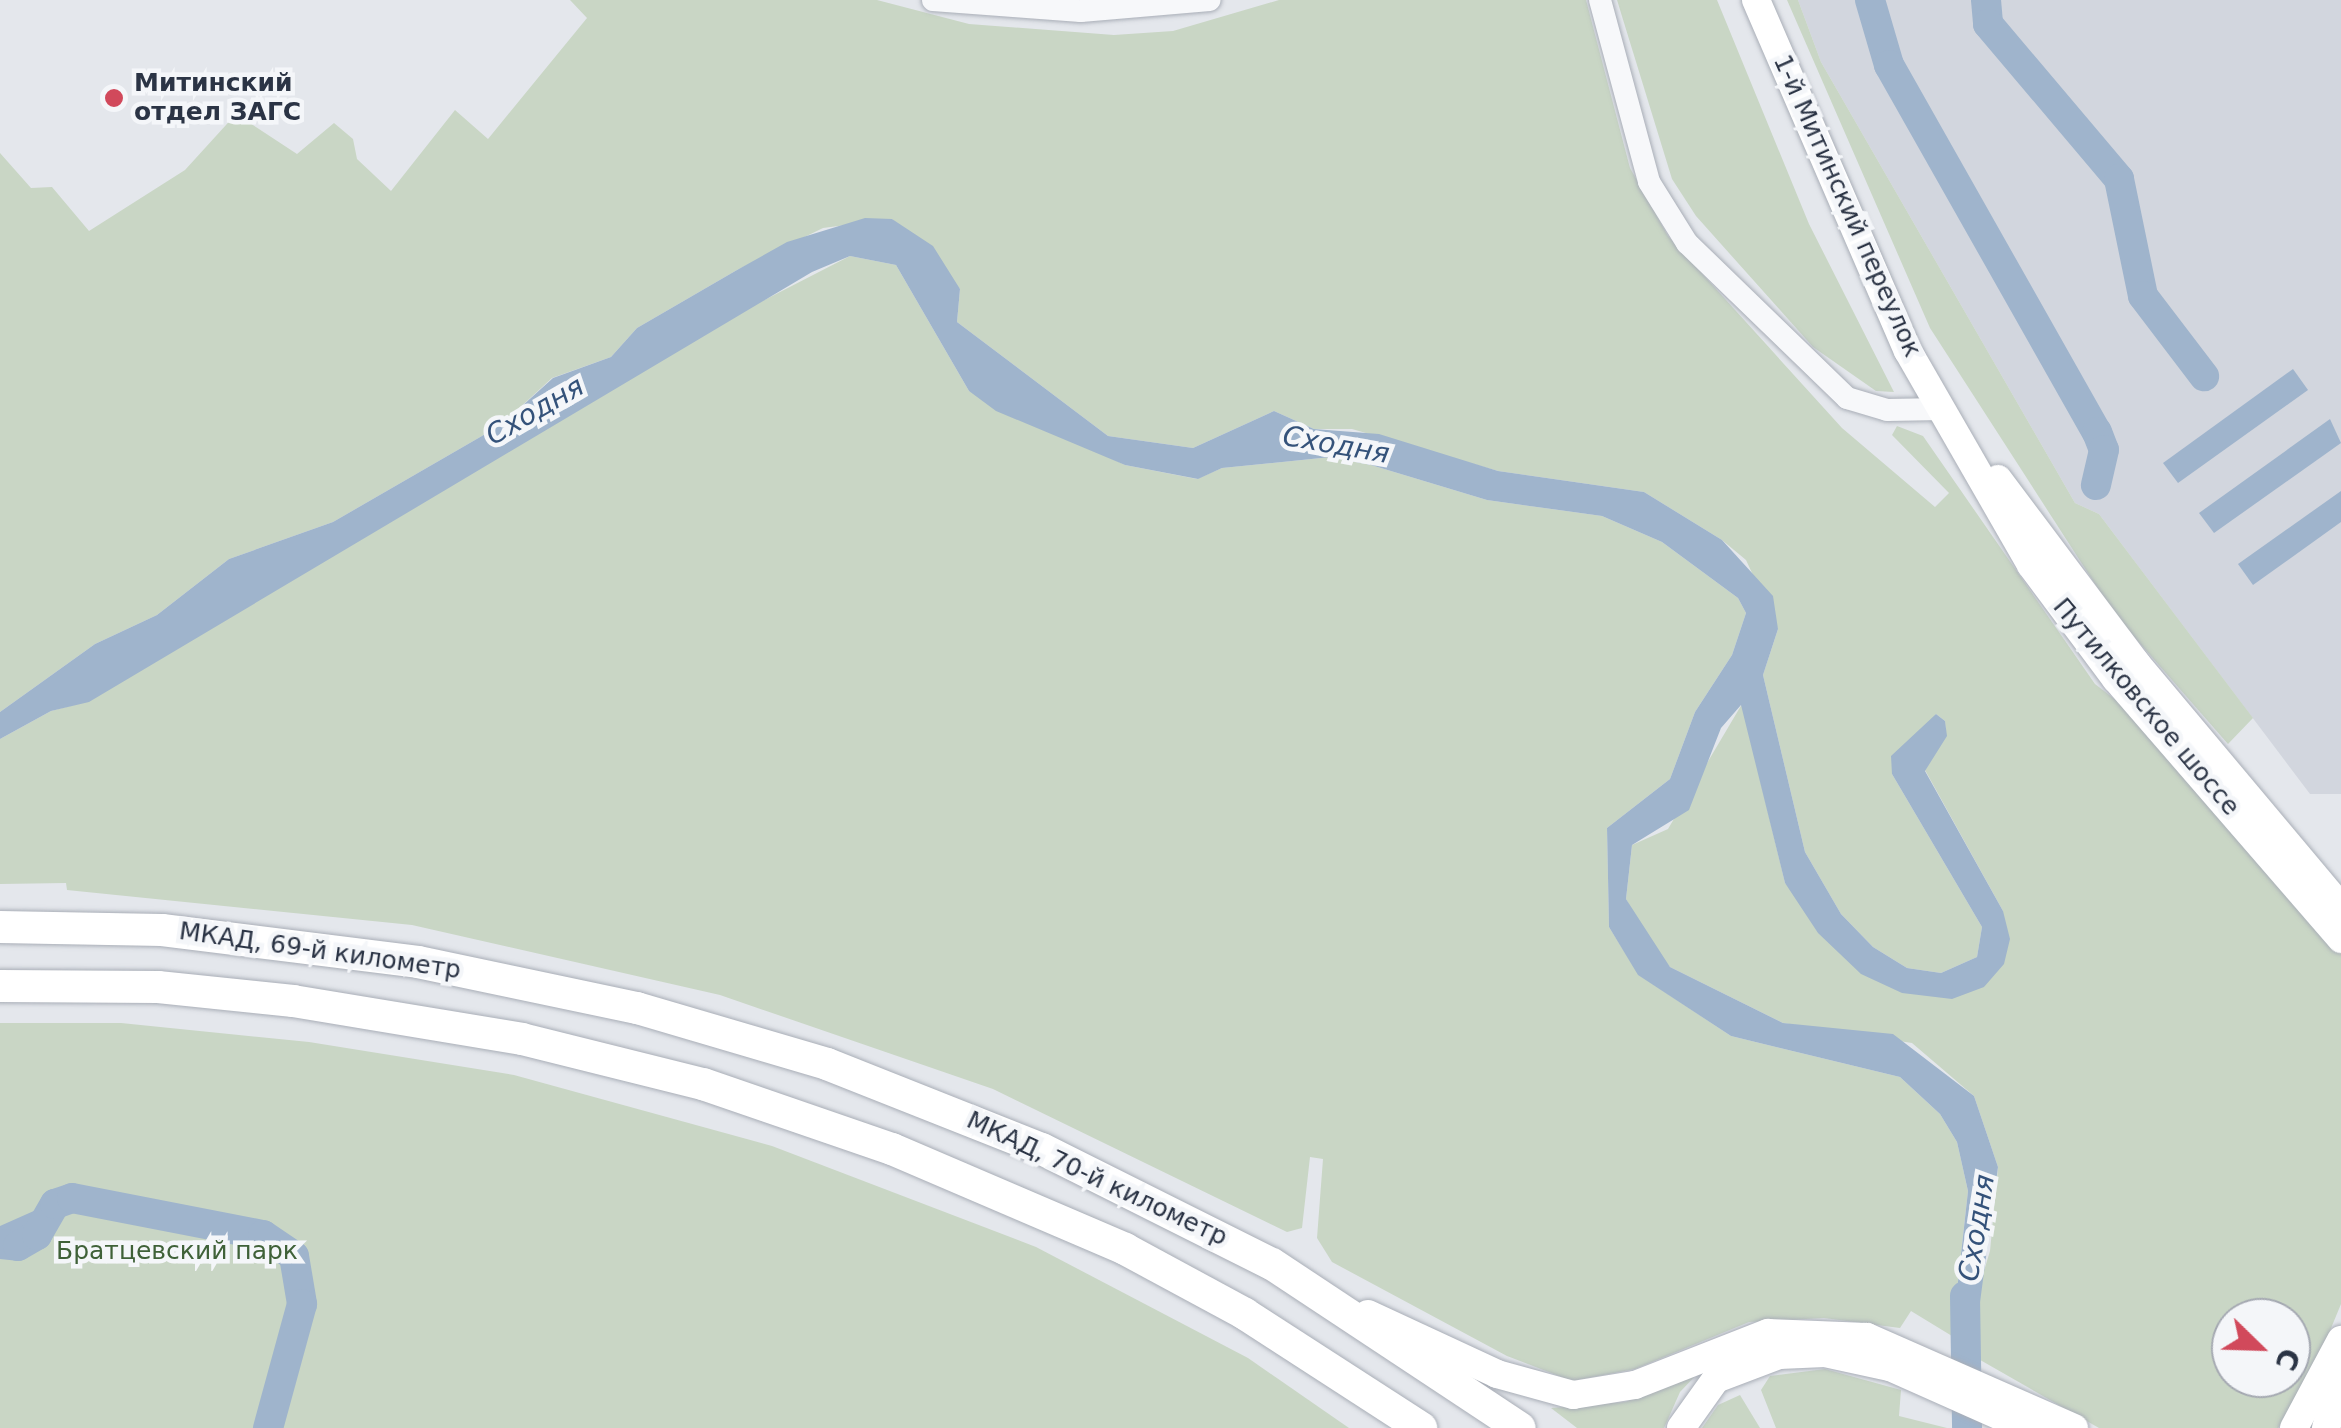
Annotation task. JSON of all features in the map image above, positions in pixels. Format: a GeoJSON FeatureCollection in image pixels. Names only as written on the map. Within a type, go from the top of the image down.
{"type":"FeatureCollection","features":[{"type":"Feature","properties":{"kind":"highway","name":"МКАД, 69-й километр"},"geometry":{"type":"LineString","coordinates":[[0,927],[302,944],[637,1008]]}},
{"type":"Feature","properties":{"kind":"highway","name":"МКАД, 70-й километр"},"geometry":{"type":"LineString","coordinates":[[0,986],[158,987],[293,1001],[626,1063],[807,1117],[1028,1204],[1245,1314],[1421,1428]]}},
{"type":"Feature","properties":{"kind":"highway","name":"МКАД, 70-й километр"},"geometry":{"type":"LineString","coordinates":[[637,1008],[914,1096],[1149,1199],[1304,1284],[1520,1428]]}},
{"type":"Feature","properties":{"kind":"main road","name":"1-й Митинский переулок"},"geometry":{"type":"LineString","coordinates":[[1756,0],[1872,276],[1943,409]]}},
{"type":"Feature","properties":{"kind":"main road","name":"Путилковское шоссе"},"geometry":{"type":"LineString","coordinates":[[1943,409],[2136,662],[2341,907]]}},
{"type":"Feature","properties":{"kind":"main road","name":"Путилковское шоссе"},"geometry":{"type":"LineString","coordinates":[[1943,409],[2072,624],[2341,939]]}},
{"type":"Feature","properties":{"kind":"main road"},"geometry":{"type":"LineString","coordinates":[[1304,1284],[1497,1374],[1573,1395],[1635,1385],[1768,1333],[1866,1337],[2012,1414],[2074,1428]]}},
{"type":"Feature","properties":{"kind":"main road"},"geometry":{"type":"LineString","coordinates":[[2294,1428],[2341,1340]]}},
{"type":"Feature","properties":{"kind":"main road"},"geometry":{"type":"LineString","coordinates":[[1682,1428],[1716,1379],[1780,1355],[1862,1360],[1927,1372]]}},
{"type":"Feature","properties":{"kind":"main road"},"geometry":{"type":"LineString","coordinates":[[2326,1428],[2341,1377]]}},
{"type":"Feature","properties":{"kind":"street"},"geometry":{"type":"LineString","coordinates":[[933,0],[1096,10],[1210,0]]}},
{"type":"Feature","properties":{"kind":"street"},"geometry":{"type":"LineString","coordinates":[[1600,0],[1649,182],[1687,243],[1847,398],[1888,410],[1943,409]]}},
{"type":"Feature","properties":{"kind":"shaded area"},"geometry":{"type":"Polygon","coordinates":[[[1798,0],[2341,0],[2341,794],[2310,794],[2099,514],[2075,503],[1821,62],[1798,0]]]}},
{"type":"Feature","properties":{"kind":"green space"},"geometry":{"type":"Polygon","coordinates":[[[570,0],[877,0],[969,24],[1114,35],[1173,31],[1279,0],[1586,0],[1630,168],[1668,236],[1842,428],[1935,507],[1949,493],[1892,435],[1897,426],[1923,436],[2095,684],[2126,708],[2341,951],[2341,1304],[2311,1377],[2311,1298],[2211,1298],[2211,1398],[2302,1398],[2301,1401],[2278,1428],[2099,1428],[1975,1357],[1976,1297],[1990,1251],[1998,1167],[1974,1096],[1912,1043],[1783,1023],[1670,967],[1648,941],[1626,899],[1632,845],[1668,829],[1742,704],[1785,883],[1861,973],[1984,987],[2003,911],[1925,770],[1946,736],[1945,721],[1936,714],[1892,774],[1982,927],[1977,957],[1941,973],[1907,968],[1873,947],[1841,914],[1805,852],[1763,675],[1778,629],[1746,560],[1722,540],[1644,492],[1498,471],[1352,429],[1314,429],[1274,411],[1193,448],[1108,436],[957,322],[960,289],[892,219],[823,228],[737,270],[637,328],[611,357],[552,378],[501,425],[333,522],[229,559],[157,615],[95,644],[0,712],[0,153],[31,188],[52,187],[89,231],[185,170],[236,114],[297,154],[334,123],[353,139],[357,159],[391,191],[455,110],[488,139],[587,18],[570,0]]]}},
{"type":"Feature","properties":{"kind":"green space"},"geometry":{"type":"Polygon","coordinates":[[[1617,0],[1717,0],[1809,224],[1894,392],[1876,391],[1813,347],[1696,216],[1672,179],[1617,0]]]}},
{"type":"Feature","properties":{"kind":"green space"},"geometry":{"type":"Polygon","coordinates":[[[1787,0],[1798,0],[1821,62],[2075,503],[2099,514],[2253,718],[2228,744],[2115,615],[1930,328],[1787,0]]]}},
{"type":"Feature","properties":{"kind":"green space"},"geometry":{"type":"Polygon","coordinates":[[[850,256],[896,265],[969,391],[1125,465],[1197,479],[1222,468],[1331,457],[1371,465],[1487,500],[1602,516],[1662,542],[1738,598],[1746,613],[1732,655],[1695,712],[1670,779],[1607,828],[1609,927],[1639,975],[1731,1036],[1900,1077],[1940,1114],[1957,1142],[1968,1191],[1952,1336],[1911,1311],[1900,1328],[1824,1318],[1749,1322],[1635,1369],[1572,1381],[1507,1356],[1332,1262],[1317,1238],[1323,1159],[1310,1157],[1302,1228],[1287,1232],[993,1089],[720,995],[412,925],[67,890],[66,883],[0,884],[0,739],[51,711],[89,701],[735,315],[850,256]]]}},
{"type":"Feature","properties":{"kind":"green space","name":"Братцевский парк"},"geometry":{"type":"Polygon","coordinates":[[[0,1023],[121,1023],[309,1042],[514,1075],[772,1146],[1036,1247],[1248,1358],[1349,1428],[0,1428],[0,1023]]]}},
{"type":"Feature","properties":{"kind":"green space"},"geometry":{"type":"Polygon","coordinates":[[[1825,1369],[1901,1390],[1899,1416],[1947,1428],[1776,1428],[1761,1390],[1770,1376],[1825,1369]]]}},
{"type":"Feature","properties":{"kind":"green space"},"geometry":{"type":"Polygon","coordinates":[[[1699,1372],[1680,1392],[1664,1428],[1577,1428],[1551,1408],[1625,1402],[1699,1372]]]}},
{"type":"Feature","properties":{"kind":"green space"},"geometry":{"type":"Polygon","coordinates":[[[1740,1395],[1760,1428],[1702,1428],[1718,1405],[1740,1395]]]}},
{"type":"Feature","properties":{"kind":"water"},"geometry":{"type":"Polygon","coordinates":[[[865,218],[892,219],[933,246],[960,289],[957,322],[1108,436],[1193,448],[1274,411],[1314,429],[1379,434],[1498,471],[1644,492],[1722,540],[1773,596],[1778,629],[1763,675],[1805,852],[1841,914],[1873,947],[1907,968],[1941,973],[1977,957],[1982,927],[1892,774],[1891,756],[1936,714],[1945,721],[1947,736],[1925,771],[2003,911],[2010,939],[2004,964],[1984,987],[1952,999],[1902,993],[1861,974],[1818,933],[1785,883],[1741,705],[1721,728],[1689,810],[1632,845],[1626,899],[1670,967],[1783,1023],[1893,1034],[1974,1096],[1998,1167],[1975,1340],[1952,1336],[1968,1191],[1957,1142],[1940,1114],[1900,1077],[1731,1036],[1638,975],[1609,927],[1607,828],[1670,779],[1695,712],[1732,655],[1746,613],[1738,598],[1662,542],[1602,516],[1487,500],[1371,465],[1331,457],[1222,468],[1198,479],[1125,465],[996,411],[969,391],[896,265],[850,256],[812,272],[89,702],[51,711],[0,739],[0,712],[95,644],[157,615],[229,559],[333,522],[501,425],[553,378],[611,357],[637,328],[737,270],[787,242],[865,218]]]}},
{"type":"Feature","properties":{"kind":"water"},"geometry":{"type":"Polygon","coordinates":[[[2293,369],[2308,390],[2178,483],[2163,463],[2293,369]]]}},
{"type":"Feature","properties":{"kind":"water"},"geometry":{"type":"Polygon","coordinates":[[[2330,419],[2341,443],[2214,533],[2199,513],[2330,419]]]}},
{"type":"Feature","properties":{"kind":"water"},"geometry":{"type":"Polygon","coordinates":[[[2341,491],[2341,522],[2253,585],[2238,564],[2341,491]]]}},
{"type":"Feature","properties":{"kind":"water"},"geometry":{"type":"Polygon","coordinates":[[[36,1210],[47,1234],[0,1253],[0,1226],[36,1210]]]}},
{"type":"Feature","properties":{"kind":"waterway"},"geometry":{"type":"LineString","coordinates":[[1870,0],[1889,65],[2097,432],[2104,450],[2096,485]]}},
{"type":"Feature","properties":{"kind":"waterway"},"geometry":{"type":"LineString","coordinates":[[1986,0],[1988,24],[2119,179],[2143,296],[2204,376]]}},
{"type":"Feature","properties":{"kind":"waterway","name":"Сходня"},"geometry":{"type":"LineString","coordinates":[[0,1244],[18,1246],[37,1235],[55,1204],[72,1198],[263,1235],[294,1256],[302,1304],[268,1428]]}},
{"type":"Feature","properties":{"kind":"waterway","name":"Сходня"},"geometry":{"type":"LineString","coordinates":[[1965,1296],[1967,1428]]}},
{"type":"Feature","properties":{"kind":"place","name":"Митинский отдел ЗАГС"},"geometry":{"type":"Point","coordinates":[114,98]}}]}
